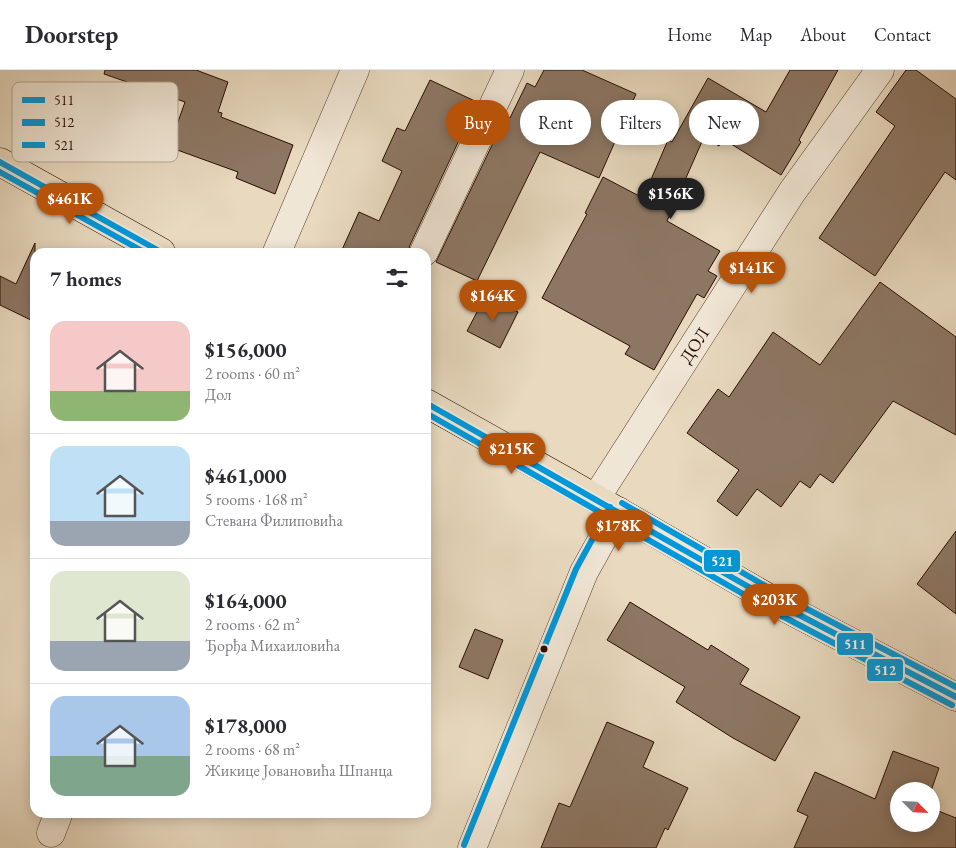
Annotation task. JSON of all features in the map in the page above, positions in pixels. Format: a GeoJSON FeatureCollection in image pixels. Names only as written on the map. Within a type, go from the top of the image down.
{"type":"FeatureCollection","features":[{"type":"Feature","properties":{"kind":"main road"},"geometry":{"type":"LineString","coordinates":[[0,162],[154,248]]}},
{"type":"Feature","properties":{"kind":"main road"},"geometry":{"type":"LineString","coordinates":[[431,406],[784,607],[956,697]]}},
{"type":"Feature","properties":{"kind":"street"},"geometry":{"type":"LineString","coordinates":[[279,248],[354,70]]}},
{"type":"Feature","properties":{"kind":"street"},"geometry":{"type":"LineString","coordinates":[[426,248],[510,70]]}},
{"type":"Feature","properties":{"kind":"street","name":"ДОЛ"},"geometry":{"type":"LineString","coordinates":[[472,848],[584,572],[607,505],[792,192],[880,70]]}},
{"type":"Feature","properties":{"kind":"building"},"geometry":{"type":"Polygon","coordinates":[[[105,70],[196,70],[228,82],[218,112],[222,113],[221,117],[293,145],[275,194],[236,178],[238,172],[178,150],[178,122],[185,102],[178,100],[178,82],[127,82],[104,74],[105,70]]]}},
{"type":"Feature","properties":{"kind":"building"},"geometry":{"type":"Polygon","coordinates":[[[544,70],[582,70],[636,94],[633,100],[601,100],[601,145],[614,145],[599,178],[540,152],[477,281],[436,262],[492,145],[510,145],[510,118],[527,83],[535,87],[544,70]]]}},
{"type":"Feature","properties":{"kind":"building"},"geometry":{"type":"Polygon","coordinates":[[[790,70],[838,70],[799,140],[801,142],[781,175],[733,145],[759,145],[759,108],[766,112],[790,70]]]}},
{"type":"Feature","properties":{"kind":"building"},"geometry":{"type":"Polygon","coordinates":[[[906,70],[916,70],[956,99],[956,180],[945,172],[875,276],[819,238],[895,126],[876,112],[906,70]]]}},
{"type":"Feature","properties":{"kind":"building"},"geometry":{"type":"Polygon","coordinates":[[[708,78],[746,100],[696,100],[708,78]]]}},
{"type":"Feature","properties":{"kind":"building"},"geometry":{"type":"Polygon","coordinates":[[[430,80],[473,100],[446,100],[446,145],[457,145],[409,248],[343,248],[359,212],[379,221],[402,171],[382,161],[397,128],[405,131],[430,80]]]}},
{"type":"Feature","properties":{"kind":"building"},"geometry":{"type":"Polygon","coordinates":[[[689,112],[689,145],[700,145],[667,221],[720,251],[708,271],[717,276],[704,298],[697,294],[654,370],[625,354],[630,346],[542,298],[587,214],[585,213],[603,177],[643,198],[666,145],[679,145],[679,130],[689,112]]]}},
{"type":"Feature","properties":{"kind":"building"},"geometry":{"type":"Polygon","coordinates":[[[30,254],[30,320],[0,305],[0,276],[16,284],[30,254]]]}},
{"type":"Feature","properties":{"kind":"building"},"geometry":{"type":"Polygon","coordinates":[[[880,282],[956,337],[956,435],[893,401],[833,483],[820,474],[810,488],[800,481],[781,507],[757,489],[737,516],[717,501],[739,470],[687,433],[718,389],[729,397],[773,332],[820,365],[880,282]]]}},
{"type":"Feature","properties":{"kind":"building"},"geometry":{"type":"Polygon","coordinates":[[[486,295],[518,312],[500,348],[467,331],[486,295]]]}},
{"type":"Feature","properties":{"kind":"building"},"geometry":{"type":"Polygon","coordinates":[[[956,531],[956,614],[917,584],[956,531]]]}},
{"type":"Feature","properties":{"kind":"building"},"geometry":{"type":"Polygon","coordinates":[[[630,602],[708,650],[711,645],[749,669],[740,684],[800,717],[775,761],[733,738],[676,702],[685,687],[607,640],[630,602]]]}},
{"type":"Feature","properties":{"kind":"building"},"geometry":{"type":"Polygon","coordinates":[[[475,629],[503,640],[488,679],[459,667],[475,629]]]}},
{"type":"Feature","properties":{"kind":"building"},"geometry":{"type":"Polygon","coordinates":[[[607,722],[654,742],[643,767],[688,788],[668,830],[665,828],[656,848],[541,848],[559,803],[570,807],[607,722]]]}},
{"type":"Feature","properties":{"kind":"building"},"geometry":{"type":"Polygon","coordinates":[[[893,751],[939,768],[934,782],[890,782],[890,832],[940,832],[940,812],[956,818],[956,848],[794,848],[808,816],[797,811],[815,772],[875,799],[893,751]]]}},
{"type":"Feature","properties":{"kind":"transit line","name":"511"},"geometry":{"type":"LineString","coordinates":[[0,162],[154,248]]}},
{"type":"Feature","properties":{"kind":"transit line","name":"512"},"geometry":{"type":"LineString","coordinates":[[0,172],[137,248]]}},
{"type":"Feature","properties":{"kind":"transit line","name":"511"},"geometry":{"type":"LineString","coordinates":[[431,406],[784,607],[956,697]]}},
{"type":"Feature","properties":{"kind":"transit line","name":"512"},"geometry":{"type":"LineString","coordinates":[[431,416],[780,615],[952,705]]}},
{"type":"Feature","properties":{"kind":"transit line","name":"521"},"geometry":{"type":"LineString","coordinates":[[622,503],[788,599],[956,687]]}},
{"type":"Feature","properties":{"kind":"transit line","name":"521"},"geometry":{"type":"LineString","coordinates":[[464,845],[576,569],[610,507]]}}]}
